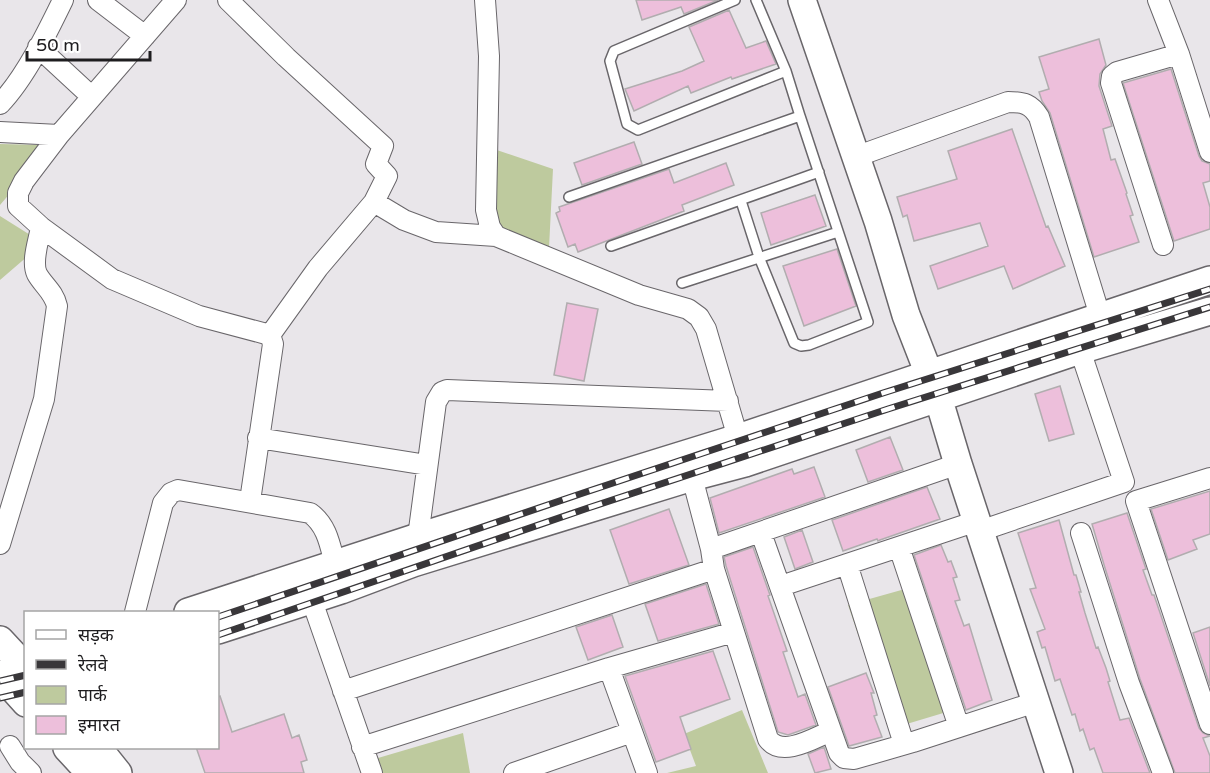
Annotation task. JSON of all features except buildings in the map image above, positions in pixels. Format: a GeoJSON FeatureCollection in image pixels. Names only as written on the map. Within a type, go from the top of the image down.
{"type":"FeatureCollection","features":[{"type":"Feature","properties":{"kind":"street"},"geometry":{"type":"LineString","coordinates":[[0,104],[9,94],[38,47],[63,0]]}},
{"type":"Feature","properties":{"kind":"street"},"geometry":{"type":"LineString","coordinates":[[99,0],[145,36]]}},
{"type":"Feature","properties":{"kind":"street"},"geometry":{"type":"LineString","coordinates":[[176,0],[59,135],[24,181],[18,193],[18,206],[41,227],[112,279],[199,316],[270,335]]}},
{"type":"Feature","properties":{"kind":"street"},"geometry":{"type":"LineString","coordinates":[[228,0],[285,57],[383,146],[376,164],[387,176],[374,202],[318,268],[270,335]]}},
{"type":"Feature","properties":{"kind":"street"},"geometry":{"type":"LineString","coordinates":[[485,0],[489,56],[486,210],[490,227],[496,236]]}},
{"type":"Feature","properties":{"kind":"street"},"geometry":{"type":"LineString","coordinates":[[802,0],[878,221],[906,315],[934,385],[1059,773]]}},
{"type":"Feature","properties":{"kind":"street"},"geometry":{"type":"LineString","coordinates":[[1158,0],[1179,54],[1210,152]]}},
{"type":"Feature","properties":{"kind":"street"},"geometry":{"type":"LineString","coordinates":[[38,47],[92,97]]}},
{"type":"Feature","properties":{"kind":"street"},"geometry":{"type":"LineString","coordinates":[[1163,245],[1111,83],[1112,76],[1117,72],[1179,54]]}},
{"type":"Feature","properties":{"kind":"street"},"geometry":{"type":"LineString","coordinates":[[855,157],[1008,102],[1026,103],[1039,117],[1100,316]]}},
{"type":"Feature","properties":{"kind":"street"},"geometry":{"type":"LineString","coordinates":[[0,132],[59,135]]}},
{"type":"Feature","properties":{"kind":"street"},"geometry":{"type":"LineString","coordinates":[[374,202],[404,220],[436,232],[496,236],[639,295],[688,309],[699,317],[706,328],[738,438]]}},
{"type":"Feature","properties":{"kind":"street"},"geometry":{"type":"LineString","coordinates":[[0,544],[44,399],[49,373],[57,306],[54,296],[36,271],[35,260],[41,227]]}},
{"type":"Feature","properties":{"kind":"street"},"geometry":{"type":"LineString","coordinates":[[219,630],[341,590],[413,563],[692,477],[745,463],[1100,316],[1210,280]]}},
{"type":"Feature","properties":{"kind":"street"},"geometry":{"type":"LineString","coordinates":[[191,611],[418,537],[738,438],[934,385],[1080,350],[1210,311]]}},
{"type":"Feature","properties":{"kind":"street"},"geometry":{"type":"LineString","coordinates":[[250,501],[273,344],[270,335]]}},
{"type":"Feature","properties":{"kind":"street"},"geometry":{"type":"LineString","coordinates":[[781,586],[898,547],[978,526],[1124,482],[1080,350]]}},
{"type":"Feature","properties":{"kind":"street"},"geometry":{"type":"LineString","coordinates":[[418,537],[436,402],[442,392],[447,390],[728,401]]}},
{"type":"Feature","properties":{"kind":"street"},"geometry":{"type":"LineString","coordinates":[[258,438],[427,465]]}},
{"type":"Feature","properties":{"kind":"street"},"geometry":{"type":"LineString","coordinates":[[343,692],[713,559],[761,533],[958,464]]}},
{"type":"Feature","properties":{"kind":"street"},"geometry":{"type":"LineString","coordinates":[[692,477],[734,632],[768,739],[777,747],[794,746],[831,731]]}},
{"type":"Feature","properties":{"kind":"street"},"geometry":{"type":"LineString","coordinates":[[1210,478],[1136,501],[1210,724]]}},
{"type":"Feature","properties":{"kind":"street"},"geometry":{"type":"LineString","coordinates":[[135,611],[163,502],[171,493],[178,490],[310,513],[319,519],[325,528],[335,564]]}},
{"type":"Feature","properties":{"kind":"street"},"geometry":{"type":"LineString","coordinates":[[761,533],[844,762],[1036,702]]}},
{"type":"Feature","properties":{"kind":"street"},"geometry":{"type":"LineString","coordinates":[[1081,533],[1129,683],[1163,773]]}},
{"type":"Feature","properties":{"kind":"street"},"geometry":{"type":"LineString","coordinates":[[898,547],[959,727]]}},
{"type":"Feature","properties":{"kind":"street"},"geometry":{"type":"LineString","coordinates":[[848,564],[904,744]]}},
{"type":"Feature","properties":{"kind":"street"},"geometry":{"type":"LineString","coordinates":[[311,598],[372,773]]}},
{"type":"Feature","properties":{"kind":"street"},"geometry":{"type":"LineString","coordinates":[[362,747],[609,668],[734,632]]}},
{"type":"Feature","properties":{"kind":"street"},"geometry":{"type":"LineString","coordinates":[[0,640],[15,669],[24,698]]}},
{"type":"Feature","properties":{"kind":"street"},"geometry":{"type":"LineString","coordinates":[[609,668],[646,773]]}},
{"type":"Feature","properties":{"kind":"street"},"geometry":{"type":"LineString","coordinates":[[514,773],[632,732]]}},
{"type":"Feature","properties":{"kind":"street"},"geometry":{"type":"LineString","coordinates":[[12,745],[20,762],[31,773]]}},
{"type":"Feature","properties":{"kind":"street"},"geometry":{"type":"LineString","coordinates":[[69,749],[90,773]]}},
{"type":"Feature","properties":{"kind":"street"},"geometry":{"type":"LineString","coordinates":[[100,749],[118,773]]}},
{"type":"Feature","properties":{"kind":"lane"},"geometry":{"type":"LineString","coordinates":[[735,0],[614,51],[610,61],[627,124],[638,130],[786,71]]}},
{"type":"Feature","properties":{"kind":"lane"},"geometry":{"type":"LineString","coordinates":[[741,201],[759,257],[794,343],[801,346],[809,345],[868,322],[786,71],[756,0]]}},
{"type":"Feature","properties":{"kind":"lane"},"geometry":{"type":"LineString","coordinates":[[569,197],[800,116]]}},
{"type":"Feature","properties":{"kind":"lane"},"geometry":{"type":"LineString","coordinates":[[611,246],[819,172]]}},
{"type":"Feature","properties":{"kind":"lane"},"geometry":{"type":"LineString","coordinates":[[682,282],[838,232]]}},
{"type":"Feature","properties":{"kind":"green space"},"geometry":{"type":"Polygon","coordinates":[[[0,144],[43,145],[46,151],[0,205],[0,144]]]}},
{"type":"Feature","properties":{"kind":"green space"},"geometry":{"type":"Polygon","coordinates":[[[488,147],[553,169],[549,248],[480,224],[488,147]]]}},
{"type":"Feature","properties":{"kind":"green space"},"geometry":{"type":"Polygon","coordinates":[[[0,216],[43,243],[0,280],[0,216]]]}},
{"type":"Feature","properties":{"kind":"green space"},"geometry":{"type":"Polygon","coordinates":[[[905,589],[950,711],[890,729],[848,605],[905,589]]]}},
{"type":"Feature","properties":{"kind":"green space"},"geometry":{"type":"Polygon","coordinates":[[[742,710],[768,773],[667,773],[696,766],[684,734],[742,710]]]}},
{"type":"Feature","properties":{"kind":"green space"},"geometry":{"type":"Polygon","coordinates":[[[463,733],[470,773],[383,773],[378,758],[463,733]]]}},
{"type":"Feature","properties":{"kind":"railway"},"geometry":{"type":"LineString","coordinates":[[219,617],[883,393],[1210,289]]}},
{"type":"Feature","properties":{"kind":"railway"},"geometry":{"type":"LineString","coordinates":[[219,635],[588,508],[888,409],[1210,307]]}},
{"type":"Feature","properties":{"kind":"railway"},"geometry":{"type":"LineString","coordinates":[[0,681],[24,675]]}},
{"type":"Feature","properties":{"kind":"railway"},"geometry":{"type":"LineString","coordinates":[[0,698],[24,692]]}}]}
